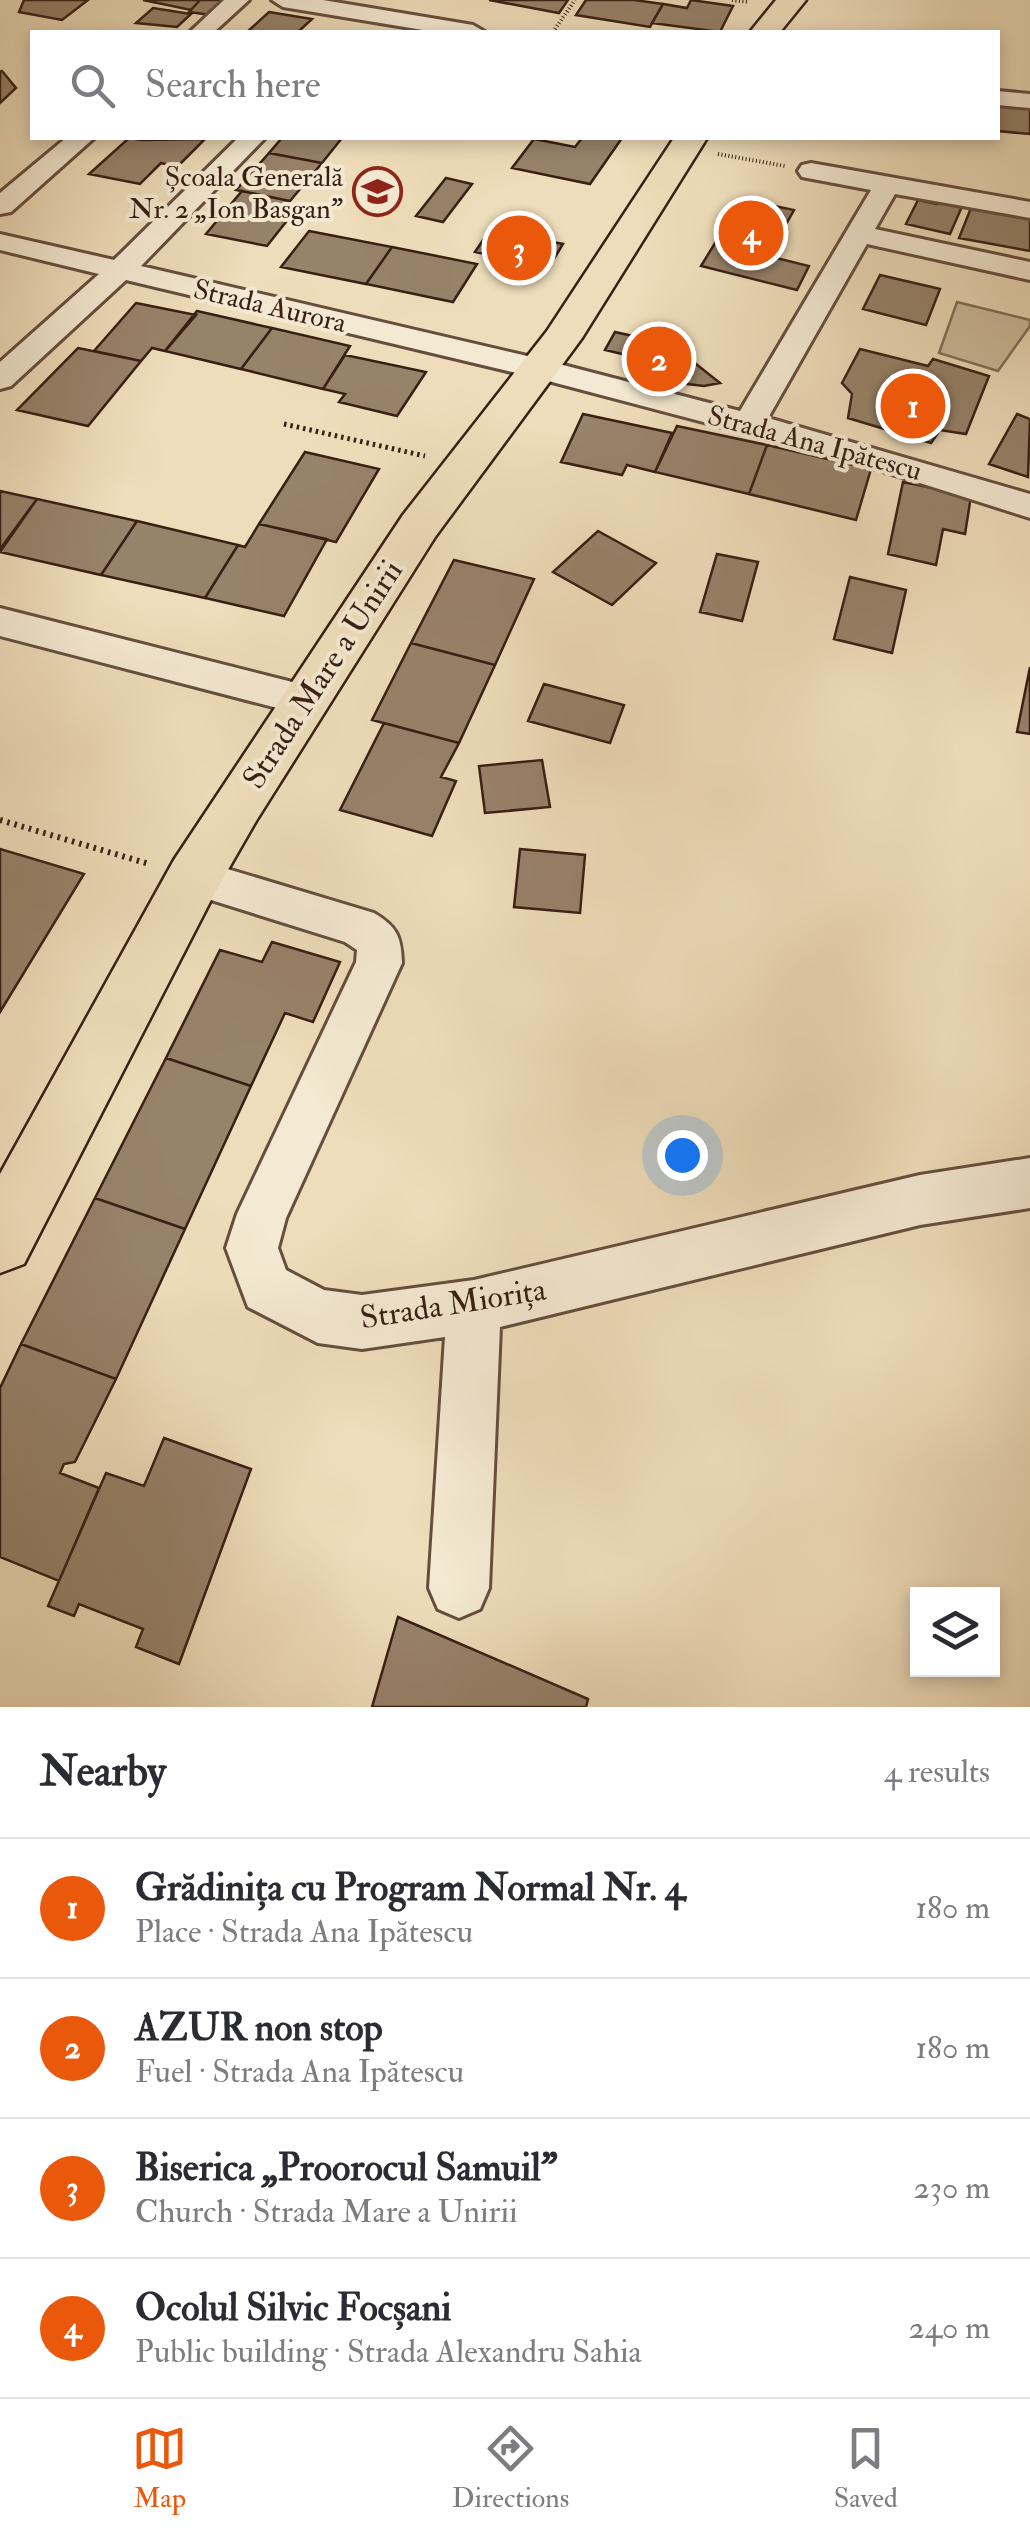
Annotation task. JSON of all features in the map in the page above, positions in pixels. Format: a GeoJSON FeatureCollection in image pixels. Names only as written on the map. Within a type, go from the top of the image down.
{"type":"FeatureCollection","features":[{"type":"Feature","properties":{"kind":"main road"},"geometry":{"type":"LineString","coordinates":[[767,30],[791,0]]}},
{"type":"Feature","properties":{"kind":"main road","name":"Strada Mare a Unirii"},"geometry":{"type":"LineString","coordinates":[[0,1240],[194,877],[304,700],[419,526],[540,369],[687,142]]}},
{"type":"Feature","properties":{"kind":"street"},"geometry":{"type":"LineString","coordinates":[[203,30],[238,0]]}},
{"type":"Feature","properties":{"kind":"street"},"geometry":{"type":"LineString","coordinates":[[294,1],[364,24],[446,30]]}},
{"type":"Feature","properties":{"kind":"street"},"geometry":{"type":"LineString","coordinates":[[1000,98],[1030,101]]}},
{"type":"Feature","properties":{"kind":"street"},"geometry":{"type":"LineString","coordinates":[[2,206],[78,140]]}},
{"type":"Feature","properties":{"kind":"street"},"geometry":{"type":"LineString","coordinates":[[0,380],[121,270],[250,140]]}},
{"type":"Feature","properties":{"kind":"street"},"geometry":{"type":"LineString","coordinates":[[810,171],[1030,210]]}},
{"type":"Feature","properties":{"kind":"street"},"geometry":{"type":"LineString","coordinates":[[750,424],[887,185]]}},
{"type":"Feature","properties":{"kind":"street"},"geometry":{"type":"LineString","coordinates":[[984,201],[1030,186]]}},
{"type":"Feature","properties":{"kind":"street"},"geometry":{"type":"LineString","coordinates":[[859,234],[1030,271]]}},
{"type":"Feature","properties":{"kind":"street","name":"Strada Aurora"},"geometry":{"type":"LineString","coordinates":[[0,242],[540,369]]}},
{"type":"Feature","properties":{"kind":"street","name":"Strada Ana Ipătescu"},"geometry":{"type":"LineString","coordinates":[[540,369],[878,458],[1030,506]]}},
{"type":"Feature","properties":{"kind":"street"},"geometry":{"type":"LineString","coordinates":[[0,622],[304,700]]}},
{"type":"Feature","properties":{"kind":"street","name":"Strada Miorița"},"geometry":{"type":"LineString","coordinates":[[194,877],[358,927],[379,940],[378,963],[262,1214],[252,1248],[267,1288],[318,1316],[362,1322],[474,1307],[920,1200],[1030,1183]]}},
{"type":"Feature","properties":{"kind":"street"},"geometry":{"type":"LineString","coordinates":[[458,1588],[474,1307]]}},
{"type":"Feature","properties":{"kind":"path"},"geometry":{"type":"LineString","coordinates":[[554,30],[575,0]]}},
{"type":"Feature","properties":{"kind":"path"},"geometry":{"type":"LineString","coordinates":[[687,142],[810,171]]}},
{"type":"Feature","properties":{"kind":"path"},"geometry":{"type":"LineString","coordinates":[[284,424],[467,465]]}},
{"type":"Feature","properties":{"kind":"path"},"geometry":{"type":"LineString","coordinates":[[0,820],[194,877]]}},
{"type":"Feature","properties":{"kind":"shaded area"},"geometry":{"type":"Polygon","coordinates":[[[957,302],[1030,320],[1030,326],[998,371],[939,353],[957,302]]]}},
{"type":"Feature","properties":{"kind":"building"},"geometry":{"type":"Polygon","coordinates":[[[24,0],[88,0],[62,20],[19,12],[24,0]]]}},
{"type":"Feature","properties":{"kind":"building"},"geometry":{"type":"Polygon","coordinates":[[[143,0],[200,0],[191,10],[143,0]]]}},
{"type":"Feature","properties":{"kind":"building"},"geometry":{"type":"Polygon","coordinates":[[[200,0],[229,0],[211,15],[189,12],[200,0]]]}},
{"type":"Feature","properties":{"kind":"building"},"geometry":{"type":"Polygon","coordinates":[[[489,0],[568,0],[559,13],[489,0]]]}},
{"type":"Feature","properties":{"kind":"building"},"geometry":{"type":"Polygon","coordinates":[[[586,0],[663,4],[650,27],[576,15],[586,0]]]}},
{"type":"Feature","properties":{"kind":"building"},"geometry":{"type":"Polygon","coordinates":[[[691,0],[733,6],[721,30],[652,23],[663,4],[687,8],[691,0]]]}},
{"type":"Feature","properties":{"kind":"building"},"geometry":{"type":"Polygon","coordinates":[[[153,8],[191,14],[177,27],[136,23],[153,8]]]}},
{"type":"Feature","properties":{"kind":"building"},"geometry":{"type":"Polygon","coordinates":[[[269,12],[312,19],[300,30],[249,30],[269,12]]]}},
{"type":"Feature","properties":{"kind":"building"},"geometry":{"type":"Polygon","coordinates":[[[0,72],[16,88],[0,103],[0,72]]]}},
{"type":"Feature","properties":{"kind":"building"},"geometry":{"type":"Polygon","coordinates":[[[1000,103],[1030,105],[1030,134],[1000,131],[1000,103]]]}},
{"type":"Feature","properties":{"kind":"building"},"geometry":{"type":"Polygon","coordinates":[[[127,140],[204,140],[177,167],[161,163],[140,184],[89,174],[127,140]]]}},
{"type":"Feature","properties":{"kind":"building"},"geometry":{"type":"Polygon","coordinates":[[[280,140],[340,140],[322,163],[269,153],[280,140]]]}},
{"type":"Feature","properties":{"kind":"building"},"geometry":{"type":"Polygon","coordinates":[[[533,140],[575,147],[580,140],[621,140],[590,184],[512,168],[533,140]]]}},
{"type":"Feature","properties":{"kind":"building"},"geometry":{"type":"Polygon","coordinates":[[[269,153],[322,163],[290,201],[236,190],[269,153]]]}},
{"type":"Feature","properties":{"kind":"building"},"geometry":{"type":"Polygon","coordinates":[[[446,178],[472,184],[443,222],[416,216],[446,178]]]}},
{"type":"Feature","properties":{"kind":"building"},"geometry":{"type":"Polygon","coordinates":[[[242,191],[290,201],[278,216],[289,218],[267,246],[206,234],[242,191]]]}},
{"type":"Feature","properties":{"kind":"building"},"geometry":{"type":"Polygon","coordinates":[[[940,197],[964,202],[950,234],[906,224],[918,200],[937,204],[940,197]]]}},
{"type":"Feature","properties":{"kind":"building"},"geometry":{"type":"Polygon","coordinates":[[[742,199],[794,210],[768,256],[809,266],[797,290],[701,266],[742,199]]]}},
{"type":"Feature","properties":{"kind":"building"},"geometry":{"type":"Polygon","coordinates":[[[973,203],[1020,213],[1030,219],[1030,251],[959,238],[973,203]]]}},
{"type":"Feature","properties":{"kind":"building"},"geometry":{"type":"Polygon","coordinates":[[[490,230],[563,244],[549,267],[475,252],[490,230]]]}},
{"type":"Feature","properties":{"kind":"building"},"geometry":{"type":"Polygon","coordinates":[[[309,231],[392,247],[366,284],[281,267],[309,231]]]}},
{"type":"Feature","properties":{"kind":"building"},"geometry":{"type":"Polygon","coordinates":[[[392,247],[477,264],[453,302],[366,284],[392,247]]]}},
{"type":"Feature","properties":{"kind":"building"},"geometry":{"type":"Polygon","coordinates":[[[880,275],[940,289],[926,325],[863,309],[880,275]]]}},
{"type":"Feature","properties":{"kind":"building"},"geometry":{"type":"Polygon","coordinates":[[[136,303],[196,315],[165,351],[152,348],[141,361],[94,351],[136,303]]]}},
{"type":"Feature","properties":{"kind":"building"},"geometry":{"type":"Polygon","coordinates":[[[197,311],[272,328],[241,369],[165,351],[197,311]]]}},
{"type":"Feature","properties":{"kind":"building"},"geometry":{"type":"Polygon","coordinates":[[[272,328],[350,346],[323,389],[241,369],[272,328]]]}},
{"type":"Feature","properties":{"kind":"building"},"geometry":{"type":"Polygon","coordinates":[[[615,332],[678,346],[672,361],[696,364],[720,383],[704,386],[670,382],[639,358],[605,350],[615,332]]]}},
{"type":"Feature","properties":{"kind":"building"},"geometry":{"type":"Polygon","coordinates":[[[78,348],[141,361],[88,426],[17,410],[78,348]]]}},
{"type":"Feature","properties":{"kind":"building"},"geometry":{"type":"Polygon","coordinates":[[[860,349],[928,366],[933,359],[989,376],[966,434],[940,430],[931,443],[848,418],[852,394],[842,383],[860,349]]]}},
{"type":"Feature","properties":{"kind":"building"},"geometry":{"type":"Polygon","coordinates":[[[345,355],[426,372],[397,416],[339,402],[345,394],[323,389],[345,355]]]}},
{"type":"Feature","properties":{"kind":"building"},"geometry":{"type":"Polygon","coordinates":[[[583,414],[672,433],[655,472],[627,465],[622,475],[561,462],[583,414]]]}},
{"type":"Feature","properties":{"kind":"building"},"geometry":{"type":"Polygon","coordinates":[[[1017,414],[1030,419],[1028,477],[989,464],[1017,414]]]}},
{"type":"Feature","properties":{"kind":"building"},"geometry":{"type":"Polygon","coordinates":[[[677,426],[767,445],[749,494],[655,472],[677,426]]]}},
{"type":"Feature","properties":{"kind":"building"},"geometry":{"type":"Polygon","coordinates":[[[767,445],[871,469],[856,520],[749,494],[767,445]]]}},
{"type":"Feature","properties":{"kind":"building"},"geometry":{"type":"Polygon","coordinates":[[[305,452],[379,469],[336,542],[259,524],[305,452]]]}},
{"type":"Feature","properties":{"kind":"building"},"geometry":{"type":"Polygon","coordinates":[[[903,482],[971,496],[965,534],[943,529],[936,565],[888,554],[903,482]]]}},
{"type":"Feature","properties":{"kind":"building"},"geometry":{"type":"Polygon","coordinates":[[[0,491],[37,499],[0,549],[0,491]]]}},
{"type":"Feature","properties":{"kind":"building"},"geometry":{"type":"Polygon","coordinates":[[[37,499],[137,521],[101,575],[0,552],[37,499]]]}},
{"type":"Feature","properties":{"kind":"building"},"geometry":{"type":"Polygon","coordinates":[[[137,521],[238,545],[205,598],[101,575],[137,521]]]}},
{"type":"Feature","properties":{"kind":"building"},"geometry":{"type":"Polygon","coordinates":[[[259,524],[327,539],[284,616],[205,598],[238,545],[245,547],[259,524]]]}},
{"type":"Feature","properties":{"kind":"building"},"geometry":{"type":"Polygon","coordinates":[[[598,531],[656,563],[612,605],[553,572],[598,531]]]}},
{"type":"Feature","properties":{"kind":"building"},"geometry":{"type":"Polygon","coordinates":[[[717,554],[758,562],[742,621],[700,612],[717,554]]]}},
{"type":"Feature","properties":{"kind":"building"},"geometry":{"type":"Polygon","coordinates":[[[454,560],[534,579],[495,665],[411,643],[454,560]]]}},
{"type":"Feature","properties":{"kind":"building"},"geometry":{"type":"Polygon","coordinates":[[[850,577],[906,590],[892,653],[834,639],[850,577]]]}},
{"type":"Feature","properties":{"kind":"building"},"geometry":{"type":"Polygon","coordinates":[[[411,643],[495,665],[459,743],[372,720],[411,643]]]}},
{"type":"Feature","properties":{"kind":"building"},"geometry":{"type":"Polygon","coordinates":[[[1030,667],[1030,734],[1017,732],[1030,667]]]}},
{"type":"Feature","properties":{"kind":"building"},"geometry":{"type":"Polygon","coordinates":[[[544,684],[624,705],[610,743],[528,721],[544,684]]]}},
{"type":"Feature","properties":{"kind":"building"},"geometry":{"type":"Polygon","coordinates":[[[384,723],[459,743],[441,777],[456,781],[432,836],[340,810],[384,723]]]}},
{"type":"Feature","properties":{"kind":"building"},"geometry":{"type":"Polygon","coordinates":[[[542,760],[550,807],[485,813],[479,766],[542,760]]]}},
{"type":"Feature","properties":{"kind":"building"},"geometry":{"type":"Polygon","coordinates":[[[0,849],[84,874],[0,1012],[0,849]]]}},
{"type":"Feature","properties":{"kind":"building"},"geometry":{"type":"Polygon","coordinates":[[[520,849],[585,855],[580,913],[514,907],[520,849]]]}},
{"type":"Feature","properties":{"kind":"building"},"geometry":{"type":"Polygon","coordinates":[[[272,942],[340,962],[313,1022],[285,1013],[251,1086],[166,1058],[220,950],[262,962],[272,942]]]}},
{"type":"Feature","properties":{"kind":"building"},"geometry":{"type":"Polygon","coordinates":[[[166,1058],[251,1086],[185,1229],[95,1198],[166,1058]]]}},
{"type":"Feature","properties":{"kind":"building"},"geometry":{"type":"Polygon","coordinates":[[[95,1198],[185,1229],[116,1379],[21,1344],[95,1198]]]}},
{"type":"Feature","properties":{"kind":"building"},"geometry":{"type":"Polygon","coordinates":[[[21,1344],[116,1379],[75,1462],[64,1464],[60,1473],[99,1488],[59,1581],[0,1557],[0,1388],[21,1344]]]}},
{"type":"Feature","properties":{"kind":"building"},"geometry":{"type":"Polygon","coordinates":[[[164,1438],[251,1469],[179,1664],[136,1647],[143,1629],[79,1604],[74,1616],[48,1606],[106,1473],[144,1486],[164,1438]]]}},
{"type":"Feature","properties":{"kind":"building"},"geometry":{"type":"Polygon","coordinates":[[[398,1617],[588,1699],[586,1707],[372,1707],[398,1617]]]}},
{"type":"Feature","properties":{"kind":"place","name":"Școala Generală Nr. 2 „Ion Basgan\""},"geometry":{"type":"Point","coordinates":[378,192]}},
{"type":"Feature","properties":{"kind":"place","name":"Ocolul Silvic Focșani"},"geometry":{"type":"Point","coordinates":[751,233]}},
{"type":"Feature","properties":{"kind":"place","name":"Biserica „Proorocul Samuil”"},"geometry":{"type":"Point","coordinates":[519,248]}},
{"type":"Feature","properties":{"kind":"place","name":"AZUR non stop"},"geometry":{"type":"Point","coordinates":[659,359]}},
{"type":"Feature","properties":{"kind":"place","name":"Grădinița cu Program Normal Nr. 4"},"geometry":{"type":"Point","coordinates":[913,406]}}]}
